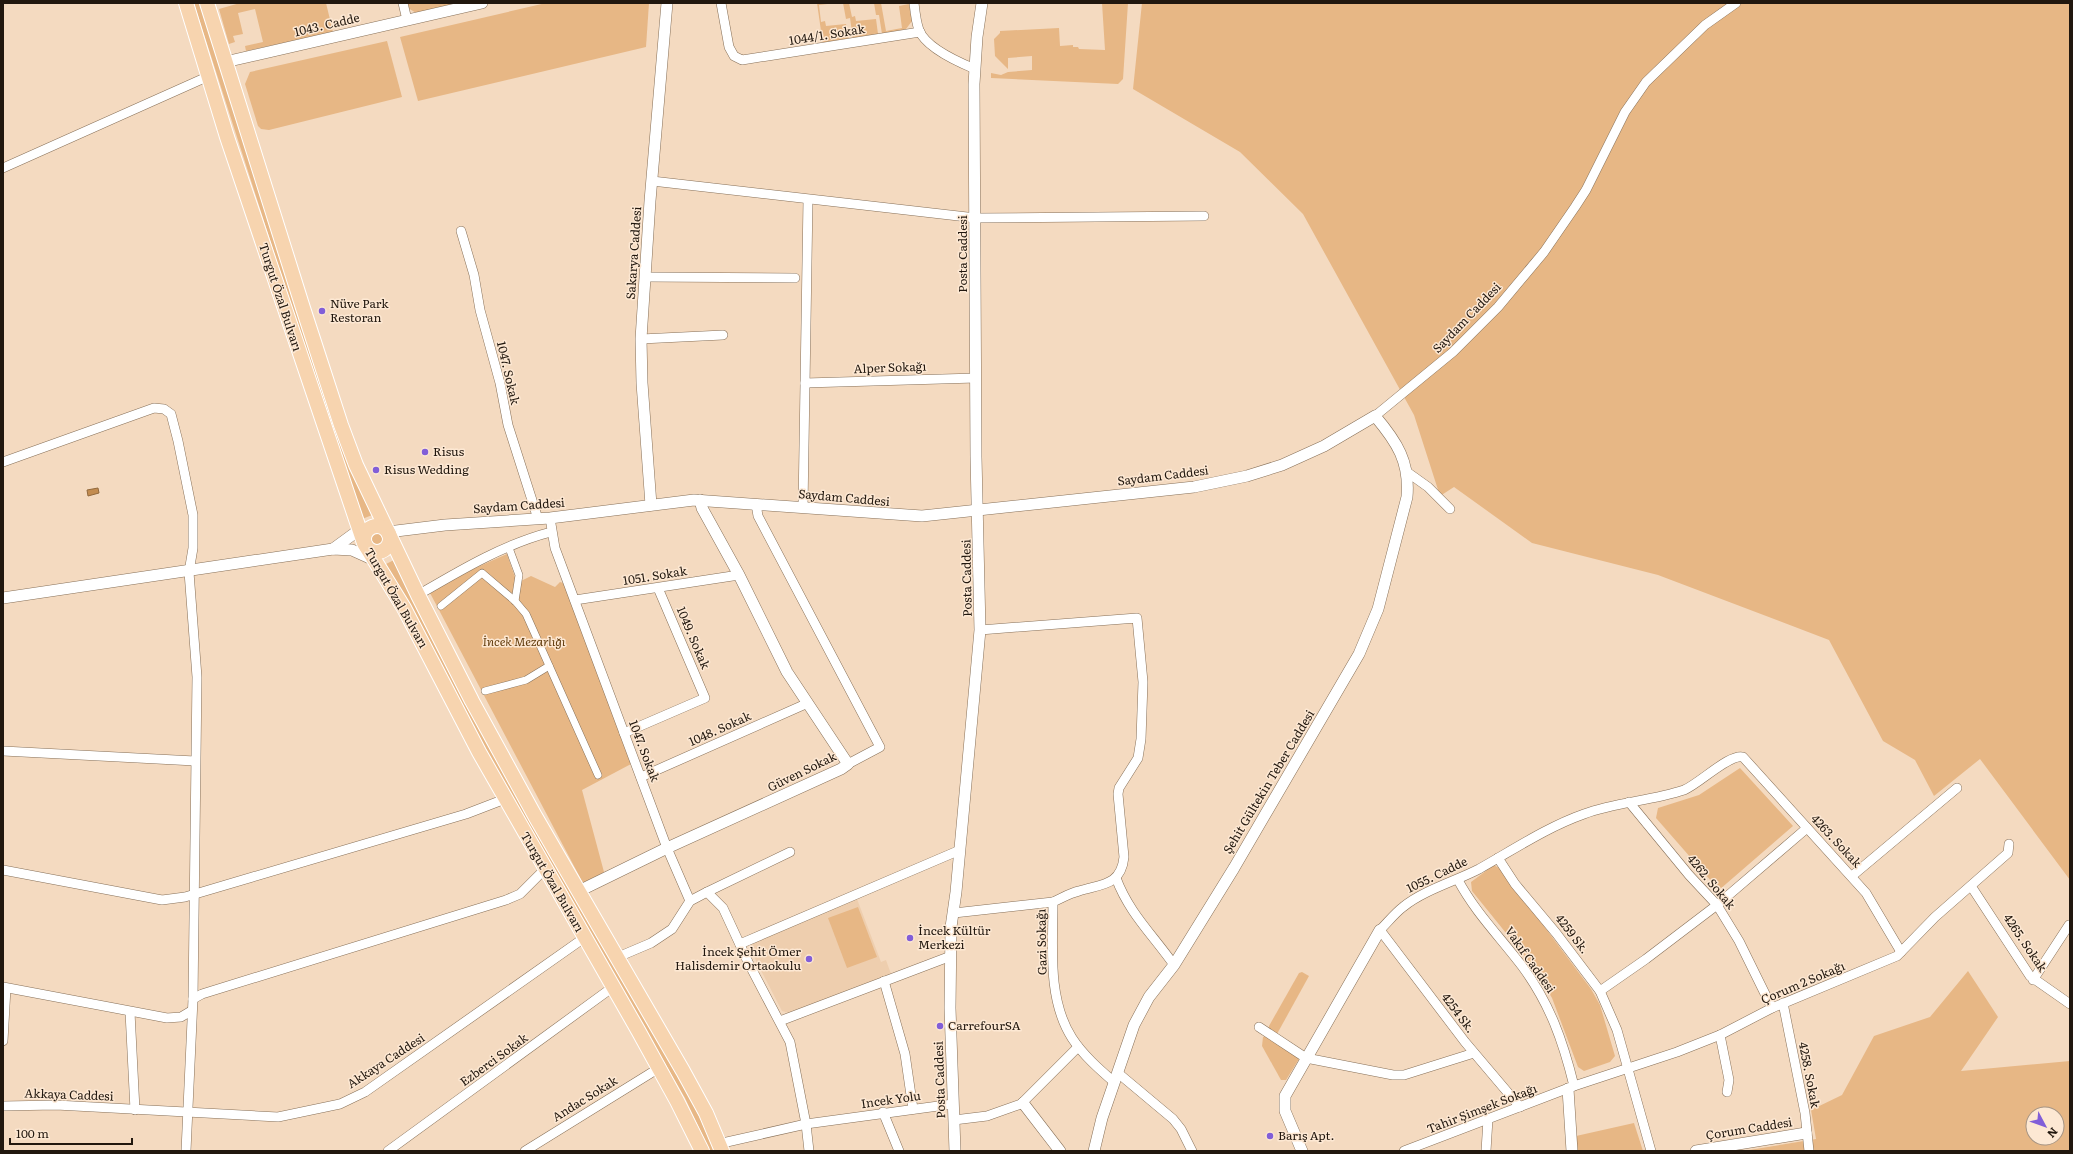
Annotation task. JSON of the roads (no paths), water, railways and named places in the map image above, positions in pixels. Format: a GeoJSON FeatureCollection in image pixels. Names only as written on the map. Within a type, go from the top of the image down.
{"type":"FeatureCollection","features":[{"type":"Feature","properties":{"kind":"main road","name":"Turgut Özal Bulvarı"},"geometry":{"type":"LineString","coordinates":[[186,3],[364,543],[372,559],[404,608],[457,711],[505,799],[659,1068],[702,1151]]}},
{"type":"Feature","properties":{"kind":"main road","name":"Turgut Özal Bulvarı"},"geometry":{"type":"LineString","coordinates":[[207,3],[341,425],[356,465],[418,595],[495,744],[706,1113],[720,1147]]}},
{"type":"Feature","properties":{"kind":"main road"},"geometry":{"type":"LineString","coordinates":[[382,526],[388,532],[389,544],[383,551],[374,552],[364,543],[364,534],[369,527],[382,526]]}},
{"type":"Feature","properties":{"kind":"street"},"geometry":{"type":"LineString","coordinates":[[403,3],[407,20]]}},
{"type":"Feature","properties":{"kind":"street","name":"1043. Cadde"},"geometry":{"type":"LineString","coordinates":[[225,62],[482,3]]}},
{"type":"Feature","properties":{"kind":"street","name":"Sakarya Caddesi"},"geometry":{"type":"LineString","coordinates":[[651,505],[642,383],[641,339],[652,181],[667,3]]}},
{"type":"Feature","properties":{"kind":"street","name":"1044/1. Sokak"},"geometry":{"type":"LineString","coordinates":[[721,3],[729,47],[734,56],[738,58],[749,59],[920,32]]}},
{"type":"Feature","properties":{"kind":"street"},"geometry":{"type":"LineString","coordinates":[[914,3],[920,32],[931,45],[975,69]]}},
{"type":"Feature","properties":{"kind":"street","name":"Posta Caddesi"},"geometry":{"type":"LineString","coordinates":[[955,1151],[950,1008],[951,927],[954,913],[980,630],[976,378],[975,69],[982,3]]}},
{"type":"Feature","properties":{"kind":"street","name":"Saydam Caddesi"},"geometry":{"type":"LineString","coordinates":[[388,532],[444,525],[550,518],[700,500],[922,516],[1194,487],[1247,476],[1303,456],[1375,416],[1453,352],[1498,307],[1544,252],[1575,207],[1625,112],[1646,82],[1705,25],[1736,3]]}},
{"type":"Feature","properties":{"kind":"street"},"geometry":{"type":"LineString","coordinates":[[3,168],[209,76]]}},
{"type":"Feature","properties":{"kind":"street"},"geometry":{"type":"LineString","coordinates":[[652,181],[976,218],[1204,216]]}},
{"type":"Feature","properties":{"kind":"street"},"geometry":{"type":"LineString","coordinates":[[803,507],[808,200]]}},
{"type":"Feature","properties":{"kind":"street","name":"1047. Sokak"},"geometry":{"type":"LineString","coordinates":[[461,231],[474,275],[480,310],[500,383],[508,425],[538,519]]}},
{"type":"Feature","properties":{"kind":"street"},"geometry":{"type":"LineString","coordinates":[[645,278],[795,278]]}},
{"type":"Feature","properties":{"kind":"street"},"geometry":{"type":"LineString","coordinates":[[641,339],[723,335]]}},
{"type":"Feature","properties":{"kind":"street","name":"Alper Sokağı"},"geometry":{"type":"LineString","coordinates":[[805,383],[976,378]]}},
{"type":"Feature","properties":{"kind":"street"},"geometry":{"type":"LineString","coordinates":[[3,462],[154,408],[167,411],[170,414],[178,441],[191,505],[194,537],[189,572],[197,677],[193,895],[193,999],[191,1011],[186,1151]]}},
{"type":"Feature","properties":{"kind":"street","name":"Şehit Gültekin Teber Caddesi"},"geometry":{"type":"LineString","coordinates":[[1094,1151],[1102,1118],[1134,1025],[1150,997],[1174,965],[1340,688],[1365,640],[1382,595],[1407,497],[1407,472],[1399,446],[1375,416]]}},
{"type":"Feature","properties":{"kind":"street"},"geometry":{"type":"LineString","coordinates":[[1407,472],[1428,487],[1450,509]]}},
{"type":"Feature","properties":{"kind":"street","name":"Güven Sokak"},"geometry":{"type":"LineString","coordinates":[[579,891],[667,848],[841,769],[848,764],[787,672],[740,575],[702,508],[700,500]]}},
{"type":"Feature","properties":{"kind":"street"},"geometry":{"type":"LineString","coordinates":[[756,504],[758,516],[880,747],[848,764]]}},
{"type":"Feature","properties":{"kind":"street","name":"1047. Sokak"},"geometry":{"type":"LineString","coordinates":[[550,518],[551,532],[575,600],[667,848],[690,901]]}},
{"type":"Feature","properties":{"kind":"street"},"geometry":{"type":"LineString","coordinates":[[334,549],[359,530]]}},
{"type":"Feature","properties":{"kind":"street"},"geometry":{"type":"LineString","coordinates":[[418,595],[460,571],[509,548],[551,532]]}},
{"type":"Feature","properties":{"kind":"street"},"geometry":{"type":"LineString","coordinates":[[509,548],[519,575],[515,601]]}},
{"type":"Feature","properties":{"kind":"street"},"geometry":{"type":"LineString","coordinates":[[3,598],[189,572],[334,549],[352,550],[372,559]]}},
{"type":"Feature","properties":{"kind":"street"},"geometry":{"type":"LineString","coordinates":[[441,606],[482,573],[515,601],[526,614],[598,775]]}},
{"type":"Feature","properties":{"kind":"street","name":"1051. Sokak"},"geometry":{"type":"LineString","coordinates":[[575,600],[740,575]]}},
{"type":"Feature","properties":{"kind":"street","name":"1049. Sokak"},"geometry":{"type":"LineString","coordinates":[[624,733],[706,698],[658,588]]}},
{"type":"Feature","properties":{"kind":"street"},"geometry":{"type":"LineString","coordinates":[[980,630],[1137,618],[1143,682],[1142,733],[1138,758],[1119,788],[1118,804],[1124,857],[1122,870],[1116,878],[1123,897],[1137,919],[1158,942],[1174,965]]}},
{"type":"Feature","properties":{"kind":"street"},"geometry":{"type":"LineString","coordinates":[[485,691],[526,680],[549,666]]}},
{"type":"Feature","properties":{"kind":"street","name":"1048. Sokak"},"geometry":{"type":"LineString","coordinates":[[641,777],[808,703]]}},
{"type":"Feature","properties":{"kind":"street"},"geometry":{"type":"LineString","coordinates":[[3,751],[195,761]]}},
{"type":"Feature","properties":{"kind":"street","name":"1055. Cadde"},"geometry":{"type":"LineString","coordinates":[[1302,1151],[1285,1111],[1285,1096],[1380,930],[1405,906],[1458,880],[1571,819],[1628,802],[1683,790],[1706,778],[1727,761],[1740,756]]}},
{"type":"Feature","properties":{"kind":"street","name":"4263. Sokak"},"geometry":{"type":"LineString","coordinates":[[1740,756],[1852,876],[1866,893],[1901,952]]}},
{"type":"Feature","properties":{"kind":"street"},"geometry":{"type":"LineString","coordinates":[[1852,876],[1957,788]]}},
{"type":"Feature","properties":{"kind":"street"},"geometry":{"type":"LineString","coordinates":[[3,870],[162,900],[193,895],[466,814],[505,799]]}},
{"type":"Feature","properties":{"kind":"street","name":"4262. Sokak"},"geometry":{"type":"LineString","coordinates":[[1628,802],[1689,875],[1717,905],[1739,940],[1772,1008]]}},
{"type":"Feature","properties":{"kind":"street"},"geometry":{"type":"LineString","coordinates":[[1600,991],[1646,959],[1717,905],[1807,828]]}},
{"type":"Feature","properties":{"kind":"street","name":"Çorum 2 Sokağı"},"geometry":{"type":"LineString","coordinates":[[1571,1087],[1720,1035],[1783,1003],[1889,960],[1901,952],[1935,917],[2008,854],[2009,844]]}},
{"type":"Feature","properties":{"kind":"street"},"geometry":{"type":"LineString","coordinates":[[740,944],[960,850]]}},
{"type":"Feature","properties":{"kind":"street"},"geometry":{"type":"LineString","coordinates":[[618,957],[651,943],[672,930],[690,901],[790,852]]}},
{"type":"Feature","properties":{"kind":"street","name":"4259 Sk."},"geometry":{"type":"LineString","coordinates":[[1498,858],[1515,884],[1556,933],[1600,991],[1617,1030],[1651,1151]]}},
{"type":"Feature","properties":{"kind":"street"},"geometry":{"type":"LineString","coordinates":[[193,999],[202,994],[506,900],[520,894],[545,869]]}},
{"type":"Feature","properties":{"kind":"street","name":"Gazi Sokağı"},"geometry":{"type":"LineString","coordinates":[[1116,878],[1107,883],[1079,891],[1053,902],[1053,960],[1057,998],[1066,1026],[1078,1047],[1116,1078],[1173,1119],[1181,1129],[1192,1151]]}},
{"type":"Feature","properties":{"kind":"street","name":"Vakıf Caddesi"},"geometry":{"type":"LineString","coordinates":[[1458,880],[1470,901],[1522,967],[1544,1002],[1565,1049],[1571,1087],[1572,1151]]}},
{"type":"Feature","properties":{"kind":"street","name":"4265. Sokak"},"geometry":{"type":"LineString","coordinates":[[1971,886],[2033,980],[2070,1004]]}},
{"type":"Feature","properties":{"kind":"street"},"geometry":{"type":"LineString","coordinates":[[707,892],[723,908],[790,1042],[806,1124],[809,1151]]}},
{"type":"Feature","properties":{"kind":"street"},"geometry":{"type":"LineString","coordinates":[[954,913],[1053,902]]}},
{"type":"Feature","properties":{"kind":"street"},"geometry":{"type":"LineString","coordinates":[[2033,980],[2069,924]]}},
{"type":"Feature","properties":{"kind":"street","name":"4254 Sk."},"geometry":{"type":"LineString","coordinates":[[1380,930],[1474,1053],[1520,1107]]}},
{"type":"Feature","properties":{"kind":"street","name":"Akkaya Caddesi"},"geometry":{"type":"LineString","coordinates":[[3,1106],[56,1105],[187,1114],[278,1117],[340,1104],[364,1092],[584,938]]}},
{"type":"Feature","properties":{"kind":"street"},"geometry":{"type":"LineString","coordinates":[[780,1021],[951,956]]}},
{"type":"Feature","properties":{"kind":"street"},"geometry":{"type":"LineString","coordinates":[[884,981],[906,1054],[913,1109]]}},
{"type":"Feature","properties":{"kind":"street","name":"Ezberci Sokak"},"geometry":{"type":"LineString","coordinates":[[388,1151],[613,987]]}},
{"type":"Feature","properties":{"kind":"street"},"geometry":{"type":"LineString","coordinates":[[3,1041],[4,988],[167,1018],[181,1017],[191,1011]]}},
{"type":"Feature","properties":{"kind":"street","name":"4258. Sokak"},"geometry":{"type":"LineString","coordinates":[[1783,1003],[1805,1113],[1808,1151]]}},
{"type":"Feature","properties":{"kind":"street"},"geometry":{"type":"LineString","coordinates":[[130,1012],[135,1110]]}},
{"type":"Feature","properties":{"kind":"street"},"geometry":{"type":"LineString","coordinates":[[1259,1027],[1306,1058],[1404,1075],[1474,1053]]}},
{"type":"Feature","properties":{"kind":"street"},"geometry":{"type":"LineString","coordinates":[[1720,1035],[1729,1080],[1727,1092]]}},
{"type":"Feature","properties":{"kind":"street"},"geometry":{"type":"LineString","coordinates":[[954,1120],[987,1116],[1023,1103],[1078,1047]]}},
{"type":"Feature","properties":{"kind":"street","name":"Andac Sokak"},"geometry":{"type":"LineString","coordinates":[[525,1151],[659,1068]]}},
{"type":"Feature","properties":{"kind":"street","name":"Tahir Şimşek Sokağı"},"geometry":{"type":"LineString","coordinates":[[1404,1151],[1571,1087]]}},
{"type":"Feature","properties":{"kind":"street"},"geometry":{"type":"LineString","coordinates":[[1023,1103],[1060,1151]]}},
{"type":"Feature","properties":{"kind":"street","name":"Incek Yolu"},"geometry":{"type":"LineString","coordinates":[[720,1147],[806,1124],[883,1112],[953,1104]]}},
{"type":"Feature","properties":{"kind":"street"},"geometry":{"type":"LineString","coordinates":[[883,1112],[899,1151]]}},
{"type":"Feature","properties":{"kind":"street"},"geometry":{"type":"LineString","coordinates":[[1486,1151],[1488,1119]]}},
{"type":"Feature","properties":{"kind":"street","name":"Çorum Caddesi"},"geometry":{"type":"LineString","coordinates":[[1696,1151],[1806,1133]]}},
{"type":"Feature","properties":{"kind":"place","name":"Nüve Park Restoran"},"geometry":{"type":"Point","coordinates":[322,311]}},
{"type":"Feature","properties":{"kind":"place","name":"Risus"},"geometry":{"type":"Point","coordinates":[425,452]}},
{"type":"Feature","properties":{"kind":"place","name":"Risus Wedding"},"geometry":{"type":"Point","coordinates":[376,470]}},
{"type":"Feature","properties":{"kind":"place","name":"İncek Kültür Merkezi"},"geometry":{"type":"Point","coordinates":[910,938]}},
{"type":"Feature","properties":{"kind":"place","name":"İncek Şehit Ömer Halisdemir Ortaokulu"},"geometry":{"type":"Point","coordinates":[809,959]}},
{"type":"Feature","properties":{"kind":"place","name":"CarrefourSA"},"geometry":{"type":"Point","coordinates":[940,1026]}},
{"type":"Feature","properties":{"kind":"place","name":"Barış Apt."},"geometry":{"type":"Point","coordinates":[1270,1136]}},
{"type":"Feature","properties":{"kind":"park label","name":"İncek Mezarlığı"},"geometry":{"type":"Point","coordinates":[524,642]}}]}
